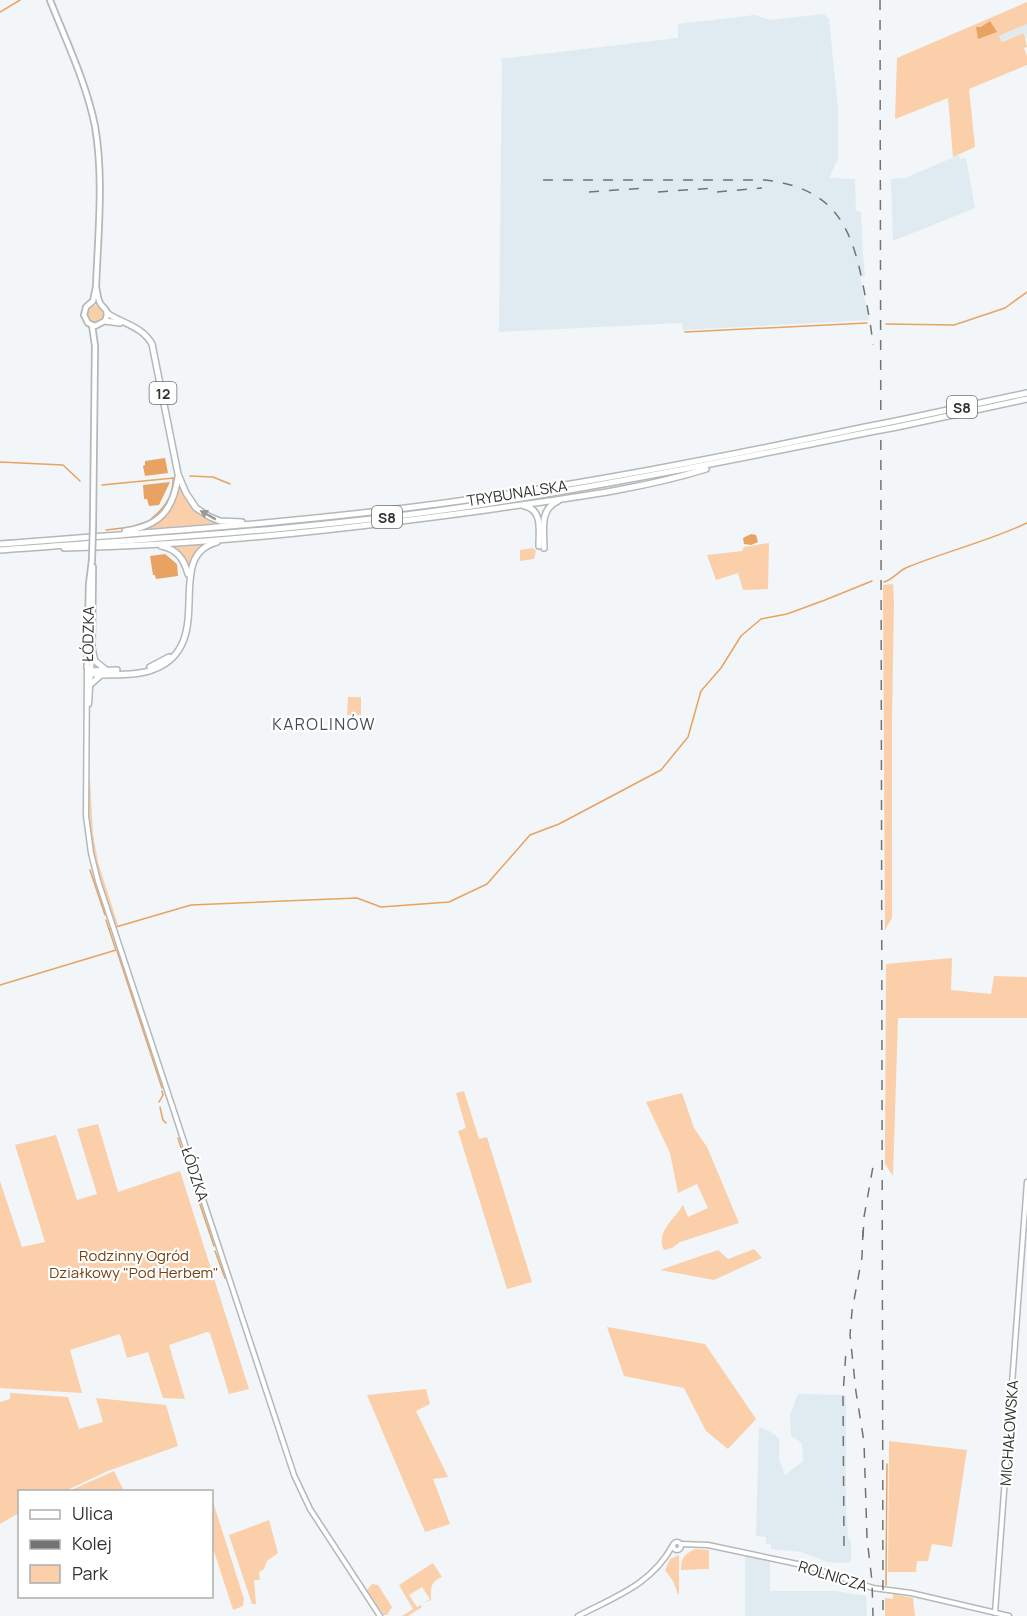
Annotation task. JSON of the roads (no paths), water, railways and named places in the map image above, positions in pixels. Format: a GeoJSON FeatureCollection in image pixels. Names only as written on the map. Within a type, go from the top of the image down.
{"type":"FeatureCollection","features":[{"type":"Feature","properties":{"kind":"highway","name":"12"},"geometry":{"type":"LineString","coordinates":[[107,313],[145,333],[154,350],[178,474],[188,497],[202,513],[220,521],[258,524]]}},
{"type":"Feature","properties":{"kind":"highway"},"geometry":{"type":"LineString","coordinates":[[105,321],[127,324]]}},
{"type":"Feature","properties":{"kind":"highway","name":"TRYBUNALSKA"},"geometry":{"type":"LineString","coordinates":[[897,424],[1027,393]]}},
{"type":"Feature","properties":{"kind":"highway","name":"TRYBUNALSKA"},"geometry":{"type":"LineString","coordinates":[[0,544],[258,524],[396,509],[558,487],[1027,399]]}},
{"type":"Feature","properties":{"kind":"highway","name":"TRYBUNALSKA"},"geometry":{"type":"LineString","coordinates":[[0,550],[277,528],[394,516],[584,488],[732,461],[865,430]]}},
{"type":"Feature","properties":{"kind":"highway"},"geometry":{"type":"LineString","coordinates":[[39,547],[151,544],[369,525],[516,506],[668,480],[732,461]]}},
{"type":"Feature","properties":{"kind":"highway"},"geometry":{"type":"LineString","coordinates":[[97,537],[138,529],[156,521],[166,511],[172,500],[178,474]]}},
{"type":"Feature","properties":{"kind":"highway"},"geometry":{"type":"LineString","coordinates":[[516,506],[531,507],[537,513],[541,547],[546,511],[552,503],[565,498]]}},
{"type":"Feature","properties":{"kind":"highway"},"geometry":{"type":"LineString","coordinates":[[189,578],[194,560],[203,548],[214,542],[240,538]]}},
{"type":"Feature","properties":{"kind":"highway"},"geometry":{"type":"LineString","coordinates":[[89,671],[101,675],[154,669],[166,663],[183,641],[188,627],[189,578],[186,564],[177,553],[166,547],[151,544]]}},
{"type":"Feature","properties":{"kind":"highway"},"geometry":{"type":"LineString","coordinates":[[92,648],[96,663],[107,670]]}},
{"type":"Feature","properties":{"kind":"highway"},"geometry":{"type":"LineString","coordinates":[[89,671],[147,668],[177,651]]}},
{"type":"Feature","properties":{"kind":"highway"},"geometry":{"type":"LineString","coordinates":[[91,684],[101,675]]}},
{"type":"Feature","properties":{"kind":"main road","name":"12"},"geometry":{"type":"LineString","coordinates":[[50,0],[85,89],[95,127],[99,168],[96,287],[99,303],[106,308],[107,313]]}},
{"type":"Feature","properties":{"kind":"main road","name":"12"},"geometry":{"type":"LineString","coordinates":[[94,346],[92,325],[86,321],[84,312],[87,305],[92,303],[96,287]]}},
{"type":"Feature","properties":{"kind":"main road"},"geometry":{"type":"LineString","coordinates":[[92,303],[99,303]]}},
{"type":"Feature","properties":{"kind":"main road"},"geometry":{"type":"LineString","coordinates":[[92,325],[98,326],[105,321],[107,313]]}},
{"type":"Feature","properties":{"kind":"main road","name":"12"},"geometry":{"type":"LineString","coordinates":[[94,346],[98,326]]}},
{"type":"Feature","properties":{"kind":"main road","name":"ŁÓDZKA"},"geometry":{"type":"LineString","coordinates":[[88,708],[92,648],[94,346]]}},
{"type":"Feature","properties":{"kind":"main road","name":"ŁÓDZKA"},"geometry":{"type":"LineString","coordinates":[[92,560],[89,584],[86,800],[88,840],[94,865],[294,1475],[310,1509],[380,1616]]}},
{"type":"Feature","properties":{"kind":"main road","name":"MICHAŁOWSKA"},"geometry":{"type":"LineString","coordinates":[[995,1612],[1027,1182]]}},
{"type":"Feature","properties":{"kind":"main road","name":"ROLNICZA"},"geometry":{"type":"LineString","coordinates":[[673,1545],[676,1542],[679,1547],[712,1546],[810,1566],[873,1588],[911,1593],[1010,1616]]}},
{"type":"Feature","properties":{"kind":"main road"},"geometry":{"type":"LineString","coordinates":[[578,1616],[646,1579],[673,1545],[679,1547]]}},
{"type":"Feature","properties":{"kind":"main road"},"geometry":{"type":"LineString","coordinates":[[668,1554],[679,1547]]}},
{"type":"Feature","properties":{"kind":"waterway"},"geometry":{"type":"LineString","coordinates":[[0,12],[20,0]]}},
{"type":"Feature","properties":{"kind":"waterway"},"geometry":{"type":"LineString","coordinates":[[886,324],[954,325],[1005,308],[1027,292]]}},
{"type":"Feature","properties":{"kind":"waterway"},"geometry":{"type":"LineString","coordinates":[[685,332],[867,323]]}},
{"type":"Feature","properties":{"kind":"waterway"},"geometry":{"type":"LineString","coordinates":[[0,462],[63,465],[80,481]]}},
{"type":"Feature","properties":{"kind":"waterway"},"geometry":{"type":"LineString","coordinates":[[190,476],[213,477],[230,484]]}},
{"type":"Feature","properties":{"kind":"waterway"},"geometry":{"type":"LineString","coordinates":[[152,518],[168,501],[173,478]]}},
{"type":"Feature","properties":{"kind":"waterway"},"geometry":{"type":"LineString","coordinates":[[102,485],[174,478]]}},
{"type":"Feature","properties":{"kind":"waterway"},"geometry":{"type":"LineString","coordinates":[[106,530],[131,527],[146,522]]}},
{"type":"Feature","properties":{"kind":"waterway"},"geometry":{"type":"LineString","coordinates":[[884,582],[908,567],[1027,523]]}},
{"type":"Feature","properties":{"kind":"waterway"},"geometry":{"type":"LineString","coordinates":[[109,929],[191,905],[357,898],[381,907],[449,902],[487,884],[530,835],[559,824],[661,770],[688,737],[701,691],[721,668],[741,636],[761,619],[787,614],[872,581]]}},
{"type":"Feature","properties":{"kind":"waterway"},"geometry":{"type":"LineString","coordinates":[[90,870],[105,915]]}},
{"type":"Feature","properties":{"kind":"waterway"},"geometry":{"type":"LineString","coordinates":[[0,985],[116,950],[106,920]]}},
{"type":"Feature","properties":{"kind":"waterway"},"geometry":{"type":"LineString","coordinates":[[117,951],[162,1088]]}},
{"type":"Feature","properties":{"kind":"waterway"},"geometry":{"type":"LineString","coordinates":[[159,1102],[163,1095],[162,1091]]}},
{"type":"Feature","properties":{"kind":"waterway"},"geometry":{"type":"LineString","coordinates":[[160,1107],[166,1123]]}},
{"type":"Feature","properties":{"kind":"waterway"},"geometry":{"type":"LineString","coordinates":[[178,1138],[188,1169]]}},
{"type":"Feature","properties":{"kind":"waterway"},"geometry":{"type":"LineString","coordinates":[[190,1175],[214,1246]]}},
{"type":"Feature","properties":{"kind":"waterway"},"geometry":{"type":"LineString","coordinates":[[215,1251],[225,1278]]}},
{"type":"Feature","properties":{"kind":"waterway"},"geometry":{"type":"LineString","coordinates":[[886,1585],[887,1464]]}},
{"type":"Feature","properties":{"kind":"railway"},"geometry":{"type":"LineString","coordinates":[[880,0],[883,1616]]}},
{"type":"Feature","properties":{"kind":"railway"},"geometry":{"type":"LineString","coordinates":[[543,180],[765,180],[788,184],[807,191],[823,201],[845,227],[858,263],[873,345]]}},
{"type":"Feature","properties":{"kind":"railway"},"geometry":{"type":"LineString","coordinates":[[589,192],[645,188]]}},
{"type":"Feature","properties":{"kind":"railway"},"geometry":{"type":"LineString","coordinates":[[658,192],[714,188]]}},
{"type":"Feature","properties":{"kind":"railway"},"geometry":{"type":"LineString","coordinates":[[717,192],[762,188]]}},
{"type":"Feature","properties":{"kind":"railway"},"geometry":{"type":"LineString","coordinates":[[863,1237],[864,1217],[874,1161]]}},
{"type":"Feature","properties":{"kind":"railway"},"geometry":{"type":"LineString","coordinates":[[863,1230],[862,1257],[850,1335],[864,1442],[867,1538],[873,1616]]}},
{"type":"Feature","properties":{"kind":"railway"},"geometry":{"type":"LineString","coordinates":[[844,1546],[843,1395],[846,1351]]}},
{"type":"Feature","properties":{"kind":"district","name":"KAROLINÓW"},"geometry":{"type":"Point","coordinates":[324,724]}},
{"type":"Feature","properties":{"kind":"park label","name":"Rodzinny Ogród Działkowy \"Pod Herbem\""},"geometry":{"type":"Point","coordinates":[134,1264]}}]}
